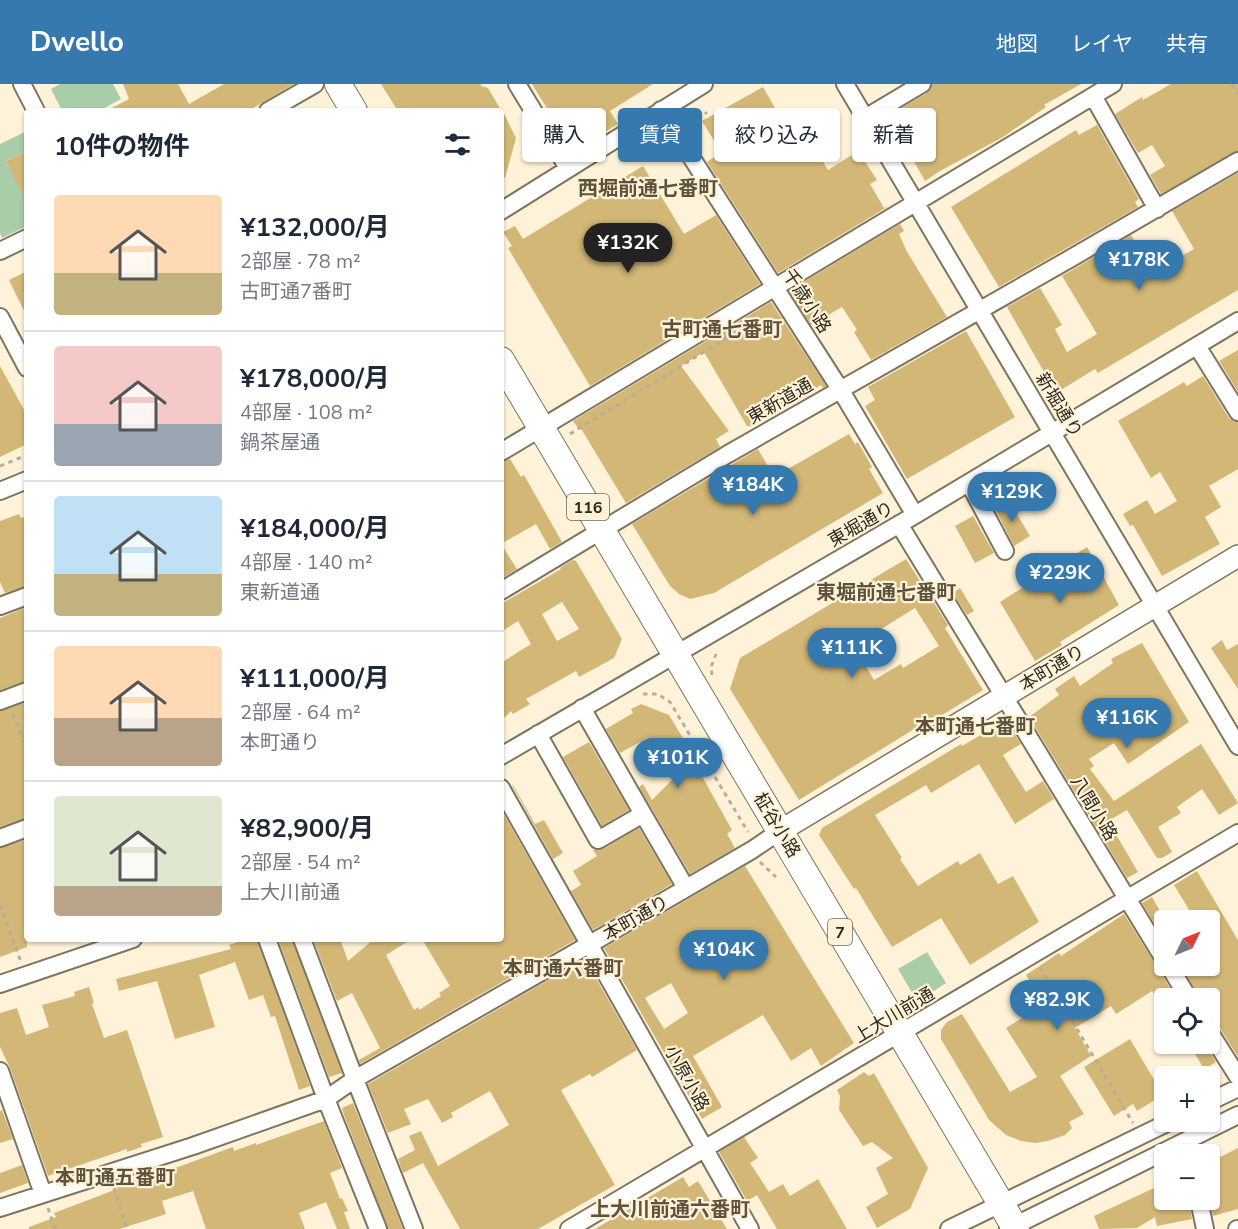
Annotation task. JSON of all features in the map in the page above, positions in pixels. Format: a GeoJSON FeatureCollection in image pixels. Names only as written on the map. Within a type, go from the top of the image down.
{"type":"FeatureCollection","features":[{"type":"Feature","properties":{"kind":"highway"},"geometry":{"type":"LineString","coordinates":[[338,84],[352,108]]}},
{"type":"Feature","properties":{"kind":"highway","name":"柾谷小路"},"geometry":{"type":"LineString","coordinates":[[504,365],[1013,1228]]}},
{"type":"Feature","properties":{"kind":"main road","name":"本町通り"},"geometry":{"type":"LineString","coordinates":[[780,831],[1238,556]]}},
{"type":"Feature","properties":{"kind":"street"},"geometry":{"type":"LineString","coordinates":[[22,84],[34,108]]}},
{"type":"Feature","properties":{"kind":"street"},"geometry":{"type":"LineString","coordinates":[[273,108],[315,84]]}},
{"type":"Feature","properties":{"kind":"street"},"geometry":{"type":"LineString","coordinates":[[517,84],[568,168]]}},
{"type":"Feature","properties":{"kind":"street"},"geometry":{"type":"LineString","coordinates":[[664,108],[705,84]]}},
{"type":"Feature","properties":{"kind":"street","name":"新堀通り"},"geometry":{"type":"LineString","coordinates":[[845,84],[859,108]]}},
{"type":"Feature","properties":{"kind":"street"},"geometry":{"type":"LineString","coordinates":[[882,108],[922,84]]}},
{"type":"Feature","properties":{"kind":"street"},"geometry":{"type":"LineString","coordinates":[[504,450],[1113,84]]}},
{"type":"Feature","properties":{"kind":"street"},"geometry":{"type":"LineString","coordinates":[[1093,96],[1157,209]]}},
{"type":"Feature","properties":{"kind":"street"},"geometry":{"type":"LineString","coordinates":[[504,209],[618,137]]}},
{"type":"Feature","properties":{"kind":"street","name":"東新道通"},"geometry":{"type":"LineString","coordinates":[[504,589],[840,389],[1238,161]]}},
{"type":"Feature","properties":{"kind":"street","name":"千歳小路"},"geometry":{"type":"LineString","coordinates":[[695,162],[840,389],[915,515]]}},
{"type":"Feature","properties":{"kind":"street","name":"新堀通り"},"geometry":{"type":"LineString","coordinates":[[892,162],[1238,746]]}},
{"type":"Feature","properties":{"kind":"street"},"geometry":{"type":"LineString","coordinates":[[0,251],[24,239]]}},
{"type":"Feature","properties":{"kind":"street"},"geometry":{"type":"LineString","coordinates":[[0,316],[24,362]]}},
{"type":"Feature","properties":{"kind":"street","name":"東堀通り"},"geometry":{"type":"LineString","coordinates":[[504,754],[1053,434],[1238,321]]}},
{"type":"Feature","properties":{"kind":"street"},"geometry":{"type":"LineString","coordinates":[[1197,346],[1238,412]]}},
{"type":"Feature","properties":{"kind":"street"},"geometry":{"type":"LineString","coordinates":[[0,491],[24,481]]}},
{"type":"Feature","properties":{"kind":"street"},"geometry":{"type":"LineString","coordinates":[[969,483],[1005,551]]}},
{"type":"Feature","properties":{"kind":"street","name":"八間小路"},"geometry":{"type":"LineString","coordinates":[[899,524],[1154,942]]}},
{"type":"Feature","properties":{"kind":"street"},"geometry":{"type":"LineString","coordinates":[[0,606],[24,597]]}},
{"type":"Feature","properties":{"kind":"street"},"geometry":{"type":"LineString","coordinates":[[5,703],[24,693]]}},
{"type":"Feature","properties":{"kind":"street"},"geometry":{"type":"LineString","coordinates":[[582,708],[686,888]]}},
{"type":"Feature","properties":{"kind":"street"},"geometry":{"type":"LineString","coordinates":[[538,734],[598,840],[643,814]]}},
{"type":"Feature","properties":{"kind":"street","name":"小原小路"},"geometry":{"type":"LineString","coordinates":[[504,793],[750,1229]]}},
{"type":"Feature","properties":{"kind":"street"},"geometry":{"type":"LineString","coordinates":[[0,838],[24,829]]}},
{"type":"Feature","properties":{"kind":"street","name":"本町通り"},"geometry":{"type":"LineString","coordinates":[[0,1208],[193,1146],[326,1099],[355,1079],[752,850],[780,831]]}},
{"type":"Feature","properties":{"kind":"street","name":"上大川前通"},"geometry":{"type":"LineString","coordinates":[[569,1229],[1238,833]]}},
{"type":"Feature","properties":{"kind":"street"},"geometry":{"type":"LineString","coordinates":[[0,984],[124,942]]}},
{"type":"Feature","properties":{"kind":"street"},"geometry":{"type":"LineString","coordinates":[[268,942],[326,1099],[378,1229]]}},
{"type":"Feature","properties":{"kind":"street"},"geometry":{"type":"LineString","coordinates":[[303,942],[414,1229]]}},
{"type":"Feature","properties":{"kind":"street"},"geometry":{"type":"LineString","coordinates":[[1220,1048],[1238,1077]]}},
{"type":"Feature","properties":{"kind":"street"},"geometry":{"type":"LineString","coordinates":[[0,1071],[43,1194]]}},
{"type":"Feature","properties":{"kind":"street"},"geometry":{"type":"LineString","coordinates":[[1220,1097],[1238,1088]]}},
{"type":"Feature","properties":{"kind":"street"},"geometry":{"type":"LineString","coordinates":[[1194,1144],[1238,1115]]}},
{"type":"Feature","properties":{"kind":"street"},"geometry":{"type":"LineString","coordinates":[[949,1229],[1154,1130]]}},
{"type":"Feature","properties":{"kind":"street"},"geometry":{"type":"LineString","coordinates":[[1013,1228],[1154,1164]]}},
{"type":"Feature","properties":{"kind":"street"},"geometry":{"type":"LineString","coordinates":[[1201,1210],[1205,1229]]}},
{"type":"Feature","properties":{"kind":"path"},"geometry":{"type":"LineString","coordinates":[[1232,84],[1238,94]]}},
{"type":"Feature","properties":{"kind":"path"},"geometry":{"type":"LineString","coordinates":[[570,434],[769,312]]}},
{"type":"Feature","properties":{"kind":"path"},"geometry":{"type":"LineString","coordinates":[[0,466],[24,456]]}},
{"type":"Feature","properties":{"kind":"path"},"geometry":{"type":"LineString","coordinates":[[712,677],[711,667],[716,654]]}},
{"type":"Feature","properties":{"kind":"path"},"geometry":{"type":"LineString","coordinates":[[643,694],[658,694],[670,702],[748,833]]}},
{"type":"Feature","properties":{"kind":"path"},"geometry":{"type":"LineString","coordinates":[[5,703],[24,744]]}},
{"type":"Feature","properties":{"kind":"path"},"geometry":{"type":"LineString","coordinates":[[0,905],[26,975]]}},
{"type":"Feature","properties":{"kind":"path"},"geometry":{"type":"LineString","coordinates":[[1032,955],[1141,1136]]}},
{"type":"Feature","properties":{"kind":"path"},"geometry":{"type":"LineString","coordinates":[[109,1173],[127,1229]]}},
{"type":"Feature","properties":{"kind":"path"},"geometry":{"type":"LineString","coordinates":[[43,1194],[55,1229]]}},
{"type":"Feature","properties":{"kind":"green space"},"geometry":{"type":"Polygon","coordinates":[[[60,84],[113,84],[121,99],[104,108],[60,108],[51,89],[60,84]]]}},
{"type":"Feature","properties":{"kind":"green space"},"geometry":{"type":"Polygon","coordinates":[[[24,132],[24,152],[6,161],[24,194],[24,227],[2,238],[0,233],[0,144],[24,132]]]}},
{"type":"Feature","properties":{"kind":"green space"},"geometry":{"type":"Polygon","coordinates":[[[927,952],[946,983],[925,997],[913,994],[898,969],[927,952]]]}},
{"type":"Feature","properties":{"kind":"building"},"geometry":{"type":"Polygon","coordinates":[[[123,84],[178,84],[189,104],[224,84],[294,84],[253,108],[112,108],[129,99],[123,84]]]}},
{"type":"Feature","properties":{"kind":"building"},"geometry":{"type":"Polygon","coordinates":[[[381,84],[481,84],[488,88],[500,108],[396,108],[381,84]]]}},
{"type":"Feature","properties":{"kind":"building"},"geometry":{"type":"Polygon","coordinates":[[[532,84],[653,84],[610,111],[618,124],[606,131],[606,108],[547,108],[532,84]]]}},
{"type":"Feature","properties":{"kind":"building"},"geometry":{"type":"Polygon","coordinates":[[[932,84],[1081,84],[1044,105],[1046,107],[1003,137],[925,181],[914,162],[936,162],[936,108],[902,108],[927,93],[932,84]]]}},
{"type":"Feature","properties":{"kind":"building"},"geometry":{"type":"Polygon","coordinates":[[[1171,84],[1238,84],[1238,151],[1161,194],[1150,175],[1165,166],[1152,145],[1138,153],[1115,114],[1142,97],[1143,100],[1171,84]]]}},
{"type":"Feature","properties":{"kind":"building"},"geometry":{"type":"Polygon","coordinates":[[[763,87],[775,108],[725,108],[763,87]]]}},
{"type":"Feature","properties":{"kind":"building"},"geometry":{"type":"Polygon","coordinates":[[[504,114],[516,138],[504,178],[504,114]]]}},
{"type":"Feature","properties":{"kind":"building"},"geometry":{"type":"Polygon","coordinates":[[[714,114],[714,141],[702,121],[714,114]]]}},
{"type":"Feature","properties":{"kind":"building"},"geometry":{"type":"Polygon","coordinates":[[[1097,125],[1139,199],[1135,202],[1138,207],[999,287],[951,207],[1076,130],[1079,135],[1097,125]]]}},
{"type":"Feature","properties":{"kind":"building"},"geometry":{"type":"Polygon","coordinates":[[[24,152],[24,197],[6,161],[24,152]]]}},
{"type":"Feature","properties":{"kind":"building"},"geometry":{"type":"Polygon","coordinates":[[[852,155],[852,162],[865,162],[877,180],[870,184],[884,208],[889,206],[778,273],[707,162],[714,157],[714,162],[823,162],[828,170],[852,155]]]}},
{"type":"Feature","properties":{"kind":"building"},"geometry":{"type":"Polygon","coordinates":[[[643,166],[684,234],[716,215],[760,284],[590,386],[508,248],[512,246],[504,232],[515,226],[523,239],[643,166]]]}},
{"type":"Feature","properties":{"kind":"building"},"geometry":{"type":"Polygon","coordinates":[[[1238,173],[1238,290],[1098,373],[1095,369],[1056,393],[1007,307],[1040,288],[1062,325],[1055,329],[1067,352],[1097,334],[1062,276],[1131,235],[1153,273],[1194,249],[1172,211],[1238,173]]]}},
{"type":"Feature","properties":{"kind":"building"},"geometry":{"type":"Polygon","coordinates":[[[900,224],[904,231],[899,234],[906,250],[947,317],[871,360],[854,332],[857,330],[842,307],[811,325],[789,291],[900,224]]]}},
{"type":"Feature","properties":{"kind":"building"},"geometry":{"type":"Polygon","coordinates":[[[24,272],[24,311],[9,280],[24,272]]]}},
{"type":"Feature","properties":{"kind":"building"},"geometry":{"type":"Polygon","coordinates":[[[771,302],[826,386],[823,388],[821,385],[752,426],[747,426],[704,352],[681,366],[729,431],[716,439],[720,447],[626,503],[580,427],[578,428],[573,421],[771,302]]]}},
{"type":"Feature","properties":{"kind":"building"},"geometry":{"type":"Polygon","coordinates":[[[966,331],[1015,417],[907,479],[865,406],[875,400],[868,387],[966,331]]]}},
{"type":"Feature","properties":{"kind":"building"},"geometry":{"type":"Polygon","coordinates":[[[1238,350],[1238,392],[1219,361],[1238,350]]]}},
{"type":"Feature","properties":{"kind":"building"},"geometry":{"type":"Polygon","coordinates":[[[0,366],[24,410],[24,445],[0,457],[0,366]]]}},
{"type":"Feature","properties":{"kind":"building"},"geometry":{"type":"Polygon","coordinates":[[[1203,376],[1229,418],[1238,422],[1238,469],[1209,486],[1221,507],[1205,517],[1220,544],[1162,576],[1133,525],[1130,526],[1123,514],[1147,500],[1155,514],[1177,501],[1160,472],[1151,478],[1118,421],[1184,382],[1187,386],[1203,376]]]}},
{"type":"Feature","properties":{"kind":"building"},"geometry":{"type":"Polygon","coordinates":[[[849,434],[855,444],[858,442],[872,467],[869,469],[883,493],[714,593],[690,599],[679,594],[670,586],[632,524],[758,449],[774,477],[849,434]]]}},
{"type":"Feature","properties":{"kind":"building"},"geometry":{"type":"Polygon","coordinates":[[[510,459],[521,477],[524,475],[562,542],[550,549],[536,524],[504,542],[504,461],[510,459]]]}},
{"type":"Feature","properties":{"kind":"building"},"geometry":{"type":"Polygon","coordinates":[[[1008,499],[1030,536],[1014,546],[994,507],[1008,499]]]}},
{"type":"Feature","properties":{"kind":"building"},"geometry":{"type":"Polygon","coordinates":[[[19,514],[21,518],[24,516],[24,587],[5,593],[0,582],[0,521],[19,514]]]}},
{"type":"Feature","properties":{"kind":"building"},"geometry":{"type":"Polygon","coordinates":[[[973,516],[994,553],[975,563],[955,526],[973,516]]]}},
{"type":"Feature","properties":{"kind":"building"},"geometry":{"type":"Polygon","coordinates":[[[1087,547],[1119,605],[1060,642],[1062,645],[1035,661],[1000,602],[1087,547]]]}},
{"type":"Feature","properties":{"kind":"building"},"geometry":{"type":"Polygon","coordinates":[[[504,549],[517,569],[504,577],[504,549]]]}},
{"type":"Feature","properties":{"kind":"building"},"geometry":{"type":"Polygon","coordinates":[[[906,559],[948,625],[945,628],[983,690],[939,717],[937,715],[799,800],[730,689],[740,658],[906,559]],[[915,608],[854,646],[874,680],[901,664],[903,668],[939,646],[915,608]]]}},
{"type":"Feature","properties":{"kind":"building"},"geometry":{"type":"Polygon","coordinates":[[[573,560],[576,561],[622,639],[614,658],[579,677],[576,671],[526,699],[530,704],[513,714],[511,711],[504,718],[504,661],[531,644],[518,621],[504,630],[504,602],[573,560]],[[562,602],[542,614],[557,641],[579,629],[562,602]]]}},
{"type":"Feature","properties":{"kind":"building"},"geometry":{"type":"Polygon","coordinates":[[[960,588],[974,611],[967,615],[953,593],[960,588]]]}},
{"type":"Feature","properties":{"kind":"building"},"geometry":{"type":"Polygon","coordinates":[[[24,608],[24,682],[0,690],[0,618],[24,608]]]}},
{"type":"Feature","properties":{"kind":"building"},"geometry":{"type":"Polygon","coordinates":[[[1222,640],[1227,650],[1238,644],[1238,689],[1211,648],[1222,640]]]}},
{"type":"Feature","properties":{"kind":"building"},"geometry":{"type":"Polygon","coordinates":[[[1142,643],[1189,722],[1128,764],[1114,743],[1089,759],[1094,766],[1090,769],[1114,801],[1201,744],[1238,803],[1219,815],[1202,789],[1177,807],[1181,813],[1158,827],[1172,852],[1162,858],[1157,858],[1127,810],[1108,821],[1138,872],[1127,878],[1029,717],[1059,695],[1055,689],[1074,676],[1080,686],[1113,663],[1111,659],[1142,643]]]}},
{"type":"Feature","properties":{"kind":"building"},"geometry":{"type":"Polygon","coordinates":[[[24,703],[24,819],[0,827],[0,711],[24,703]]]}},
{"type":"Feature","properties":{"kind":"building"},"geometry":{"type":"Polygon","coordinates":[[[641,704],[669,715],[695,758],[693,760],[732,830],[727,834],[735,848],[690,874],[639,787],[643,784],[652,800],[672,780],[653,747],[647,738],[620,753],[606,729],[633,713],[631,709],[641,704]]]}},
{"type":"Feature","properties":{"kind":"building"},"geometry":{"type":"Polygon","coordinates":[[[1006,720],[1021,744],[1003,755],[1026,792],[1043,781],[1054,799],[1015,824],[979,764],[931,793],[926,785],[875,815],[918,886],[958,861],[960,865],[980,853],[998,884],[1013,876],[1039,922],[970,965],[941,918],[892,947],[856,888],[854,889],[819,835],[822,828],[961,744],[962,746],[1006,720]]]}},
{"type":"Feature","properties":{"kind":"building"},"geometry":{"type":"Polygon","coordinates":[[[589,742],[629,810],[602,826],[563,757],[589,742]]]}},
{"type":"Feature","properties":{"kind":"building"},"geometry":{"type":"Polygon","coordinates":[[[512,785],[535,824],[544,820],[563,853],[553,859],[512,785]]]}},
{"type":"Feature","properties":{"kind":"building"},"geometry":{"type":"Polygon","coordinates":[[[504,814],[575,940],[360,1064],[359,1060],[380,1048],[352,993],[337,1001],[314,942],[341,942],[348,961],[370,942],[407,942],[386,955],[414,1010],[418,1007],[419,1010],[441,996],[439,993],[450,986],[424,942],[504,942],[504,814]]]}},
{"type":"Feature","properties":{"kind":"building"},"geometry":{"type":"Polygon","coordinates":[[[639,828],[672,884],[593,930],[571,891],[581,885],[573,871],[597,856],[593,850],[603,849],[639,828]]]}},
{"type":"Feature","properties":{"kind":"building"},"geometry":{"type":"Polygon","coordinates":[[[24,840],[24,942],[27,942],[27,947],[0,957],[0,848],[24,840]]]}},
{"type":"Feature","properties":{"kind":"building"},"geometry":{"type":"Polygon","coordinates":[[[745,866],[854,1043],[821,1066],[811,1048],[791,1061],[763,1015],[693,1056],[722,1107],[702,1119],[604,948],[745,866]],[[671,983],[645,998],[664,1029],[688,1013],[671,983]]]}},
{"type":"Feature","properties":{"kind":"building"},"geometry":{"type":"Polygon","coordinates":[[[1197,871],[1238,940],[1238,1057],[1220,1028],[1220,988],[1193,988],[1186,976],[1220,976],[1220,910],[1189,910],[1174,885],[1197,871]]]}},
{"type":"Feature","properties":{"kind":"building"},"geometry":{"type":"Polygon","coordinates":[[[1152,897],[1159,910],[1154,910],[1154,923],[1142,903],[1152,897]]]}},
{"type":"Feature","properties":{"kind":"building"},"geometry":{"type":"Polygon","coordinates":[[[1124,914],[1154,962],[1154,976],[1163,976],[1170,988],[1154,988],[1154,994],[1152,991],[1116,1014],[1111,1006],[1075,1028],[1091,1056],[1060,1076],[1084,1114],[1069,1122],[1072,1128],[1065,1135],[1035,1143],[1021,1141],[1006,1135],[989,1120],[941,1039],[941,1030],[947,1022],[962,1014],[1010,1092],[1037,1077],[1006,1028],[1044,1004],[1026,975],[1059,953],[1061,956],[1124,914]]]}},
{"type":"Feature","properties":{"kind":"building"},"geometry":{"type":"Polygon","coordinates":[[[238,942],[258,942],[310,1086],[299,1090],[275,1016],[271,1017],[263,995],[249,1000],[235,962],[199,975],[215,1027],[175,1039],[157,981],[119,991],[116,979],[231,949],[229,945],[238,942]]]}},
{"type":"Feature","properties":{"kind":"building"},"geometry":{"type":"Polygon","coordinates":[[[279,942],[293,942],[342,1073],[329,1077],[279,942]]]}},
{"type":"Feature","properties":{"kind":"building"},"geometry":{"type":"Polygon","coordinates":[[[585,959],[637,1050],[592,1077],[590,1074],[561,1090],[615,1185],[538,1229],[460,1229],[423,1163],[403,1173],[398,1159],[415,1150],[409,1136],[421,1131],[438,1166],[509,1125],[490,1091],[451,1113],[453,1117],[442,1123],[428,1099],[404,1109],[411,1124],[388,1133],[368,1084],[585,959]]]}},
{"type":"Feature","properties":{"kind":"building"},"geometry":{"type":"Polygon","coordinates":[[[89,987],[94,1003],[92,1004],[104,1038],[127,1030],[163,1137],[141,1144],[142,1147],[127,1152],[127,1149],[48,1176],[10,1068],[0,1047],[0,1013],[17,1008],[26,1035],[49,1027],[42,1005],[75,996],[74,992],[89,987]]]}},
{"type":"Feature","properties":{"kind":"building"},"geometry":{"type":"Polygon","coordinates":[[[1130,1039],[1154,1080],[1154,1101],[1137,1111],[1133,1104],[1114,1116],[1084,1067],[1130,1039]]]}},
{"type":"Feature","properties":{"kind":"building"},"geometry":{"type":"Polygon","coordinates":[[[1195,1054],[1211,1054],[1216,1062],[1209,1066],[1202,1066],[1195,1054]]]}},
{"type":"Feature","properties":{"kind":"building"},"geometry":{"type":"Polygon","coordinates":[[[864,1072],[869,1076],[874,1073],[928,1168],[910,1209],[877,1228],[866,1207],[888,1194],[876,1168],[893,1158],[872,1142],[863,1146],[839,1110],[840,1096],[837,1090],[864,1072]]]}},
{"type":"Feature","properties":{"kind":"building"},"geometry":{"type":"Polygon","coordinates":[[[353,1103],[403,1229],[388,1229],[342,1108],[353,1103]]]}},
{"type":"Feature","properties":{"kind":"building"},"geometry":{"type":"Polygon","coordinates":[[[2,1110],[13,1139],[0,1143],[0,1111],[2,1110]]]}},
{"type":"Feature","properties":{"kind":"building"},"geometry":{"type":"Polygon","coordinates":[[[324,1121],[342,1168],[330,1173],[340,1199],[342,1198],[348,1211],[344,1212],[350,1229],[337,1229],[326,1202],[299,1213],[305,1229],[206,1229],[193,1191],[162,1201],[166,1214],[120,1229],[29,1229],[29,1227],[56,1217],[54,1213],[117,1189],[116,1185],[167,1171],[233,1147],[234,1151],[256,1143],[256,1145],[324,1121]]]}},
{"type":"Feature","properties":{"kind":"building"},"geometry":{"type":"Polygon","coordinates":[[[744,1137],[758,1158],[750,1163],[769,1192],[783,1184],[790,1196],[818,1179],[847,1229],[777,1229],[757,1195],[747,1201],[719,1152],[744,1137]]]}},
{"type":"Feature","properties":{"kind":"building"},"geometry":{"type":"Polygon","coordinates":[[[1238,1148],[1238,1209],[1213,1216],[1212,1210],[1220,1210],[1220,1157],[1238,1148]]]}},
{"type":"Feature","properties":{"kind":"building"},"geometry":{"type":"Polygon","coordinates":[[[22,1165],[28,1183],[0,1193],[0,1173],[22,1165]]]}},
{"type":"Feature","properties":{"kind":"building"},"geometry":{"type":"Polygon","coordinates":[[[683,1177],[689,1187],[698,1181],[727,1229],[595,1229],[683,1177]]]}},
{"type":"Feature","properties":{"kind":"building"},"geometry":{"type":"Polygon","coordinates":[[[1154,1188],[1154,1210],[1191,1210],[1192,1219],[1157,1226],[1155,1217],[1137,1228],[1099,1229],[1094,1216],[1154,1188]]]}},
{"type":"Feature","properties":{"kind":"district","name":"西堀前通七番町"},"geometry":{"type":"Point","coordinates":[648,188]}},
{"type":"Feature","properties":{"kind":"district","name":"古町通七番町"},"geometry":{"type":"Point","coordinates":[722,329]}},
{"type":"Feature","properties":{"kind":"district","name":"東堀前通七番町"},"geometry":{"type":"Point","coordinates":[886,592]}},
{"type":"Feature","properties":{"kind":"district","name":"本町通七番町"},"geometry":{"type":"Point","coordinates":[975,726]}},
{"type":"Feature","properties":{"kind":"district","name":"本町通六番町"},"geometry":{"type":"Point","coordinates":[563,968]}},
{"type":"Feature","properties":{"kind":"district","name":"本町通五番町"},"geometry":{"type":"Point","coordinates":[115,1177]}},
{"type":"Feature","properties":{"kind":"district","name":"上大川前通六番町"},"geometry":{"type":"Point","coordinates":[670,1209]}}]}
